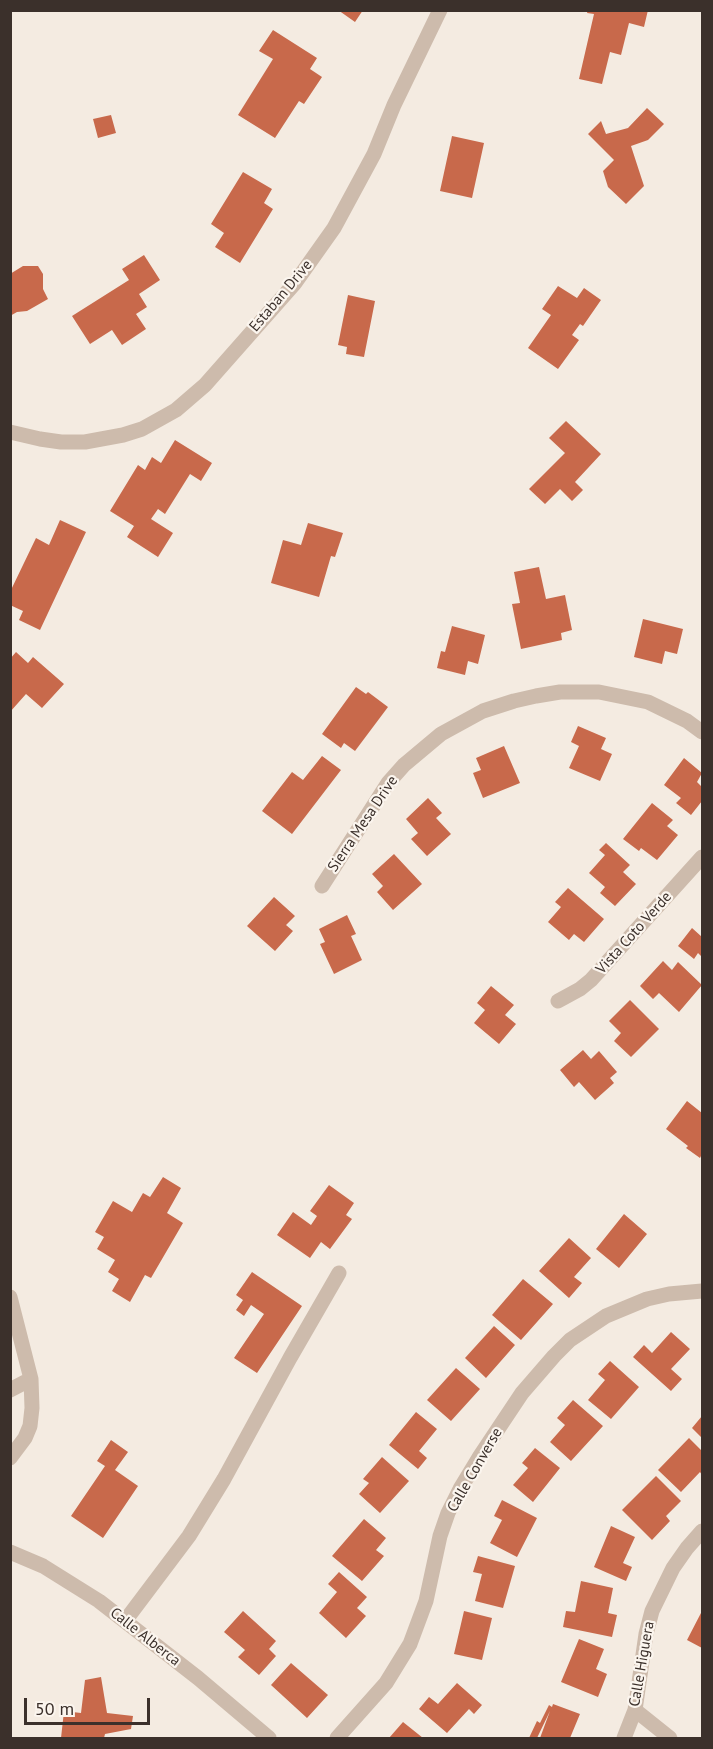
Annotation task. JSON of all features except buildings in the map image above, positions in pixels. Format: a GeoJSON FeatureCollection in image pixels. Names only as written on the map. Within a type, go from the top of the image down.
{"type":"FeatureCollection","features":[{"type":"Feature","properties":{"kind":"street","name":"Estaban Drive"},"geometry":{"type":"LineString","coordinates":[[11,433],[62,442],[85,442],[123,435],[142,429],[176,410],[205,386],[295,283],[333,228],[374,154],[394,105],[440,10]]}},
{"type":"Feature","properties":{"kind":"street","name":"Sierra Mesa Drive"},"geometry":{"type":"LineString","coordinates":[[322,886],[388,783],[404,765],[441,734],[483,711],[514,701],[544,695],[579,691],[599,692],[648,702],[687,721],[702,732]]}},
{"type":"Feature","properties":{"kind":"street","name":"Vista Coto Verde"},"geometry":{"type":"LineString","coordinates":[[558,1001],[580,990],[591,980],[702,857]]}},
{"type":"Feature","properties":{"kind":"street"},"geometry":{"type":"LineString","coordinates":[[125,1621],[189,1536],[224,1479],[339,1274]]}},
{"type":"Feature","properties":{"kind":"street","name":"Calle Converse"},"geometry":{"type":"LineString","coordinates":[[338,1738],[386,1683],[411,1644],[426,1600],[437,1547],[448,1513],[480,1456],[522,1393],[570,1340],[606,1316],[647,1299],[702,1291]]}},
{"type":"Feature","properties":{"kind":"street"},"geometry":{"type":"LineString","coordinates":[[10,1298],[31,1380],[30,1426],[25,1438],[10,1458]]}},
{"type":"Feature","properties":{"kind":"street"},"geometry":{"type":"LineString","coordinates":[[10,1390],[31,1380]]}},
{"type":"Feature","properties":{"kind":"street","name":"Calle Higuera"},"geometry":{"type":"LineString","coordinates":[[624,1738],[635,1710],[646,1634],[652,1611],[673,1568],[702,1531]]}},
{"type":"Feature","properties":{"kind":"street","name":"Calle Alberca"},"geometry":{"type":"LineString","coordinates":[[10,1552],[43,1566],[99,1600],[198,1678],[269,1738]]}},
{"type":"Feature","properties":{"kind":"street"},"geometry":{"type":"LineString","coordinates":[[635,1710],[670,1738]]}}]}
